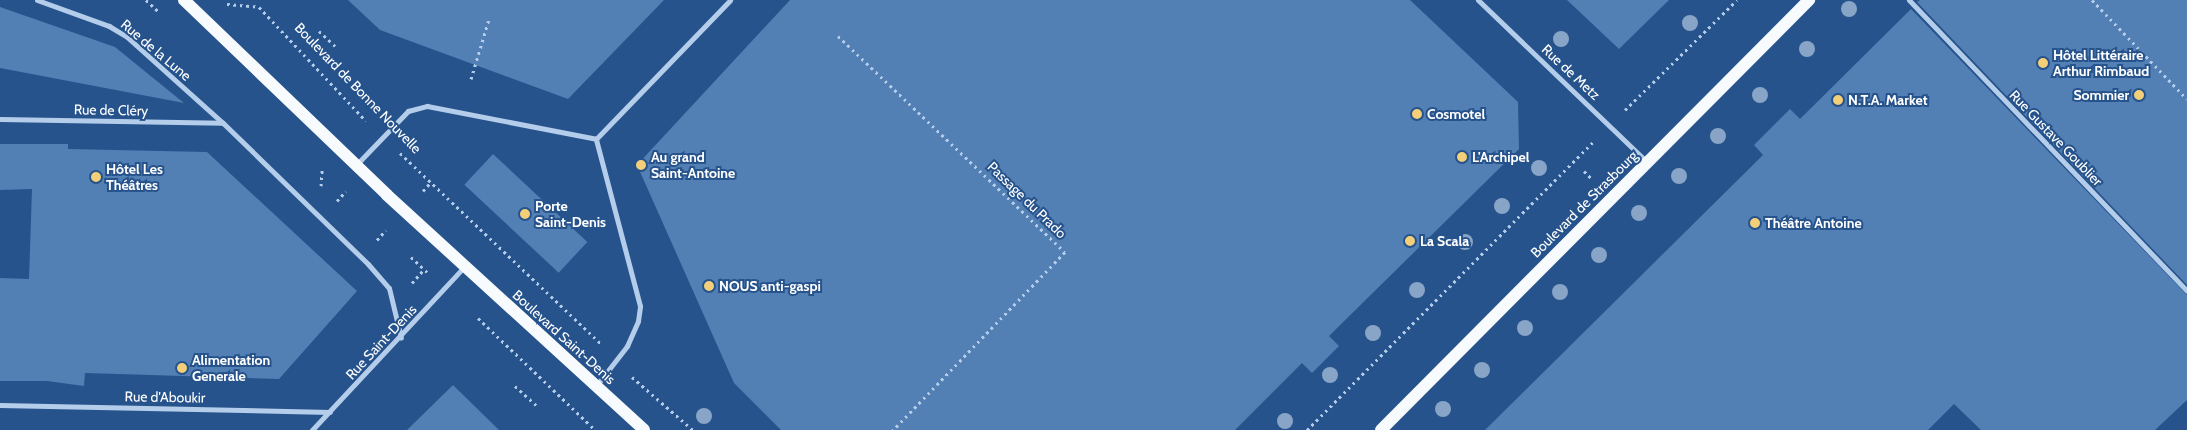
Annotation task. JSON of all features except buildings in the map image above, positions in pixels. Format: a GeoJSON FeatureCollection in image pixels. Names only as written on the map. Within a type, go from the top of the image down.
{"type":"FeatureCollection","features":[{"type":"Feature","properties":{"kind":"main road"},"geometry":{"type":"LineString","coordinates":[[184,0],[464,267]]}},
{"type":"Feature","properties":{"kind":"main road","name":"Boulevard de Strasbourg"},"geometry":{"type":"LineString","coordinates":[[1381,430],[1809,0]]}},
{"type":"Feature","properties":{"kind":"main road","name":"Boulevard Saint-Denis"},"geometry":{"type":"LineString","coordinates":[[464,267],[644,430]]}},
{"type":"Feature","properties":{"kind":"street","name":"Rue de la Lune"},"geometry":{"type":"LineString","coordinates":[[37,0],[109,26],[127,37],[222,123]]}},
{"type":"Feature","properties":{"kind":"street"},"geometry":{"type":"LineString","coordinates":[[596,139],[730,0]]}},
{"type":"Feature","properties":{"kind":"street","name":"Rue de Metz"},"geometry":{"type":"LineString","coordinates":[[1478,0],[1647,162]]}},
{"type":"Feature","properties":{"kind":"street","name":"Rue Gustave Goublier"},"geometry":{"type":"LineString","coordinates":[[1909,0],[2187,291]]}},
{"type":"Feature","properties":{"kind":"street"},"geometry":{"type":"LineString","coordinates":[[356,165],[382,136],[408,112],[427,106],[596,139]]}},
{"type":"Feature","properties":{"kind":"street","name":"Rue de Cléry"},"geometry":{"type":"LineString","coordinates":[[0,119],[222,123]]}},
{"type":"Feature","properties":{"kind":"street"},"geometry":{"type":"LineString","coordinates":[[222,123],[384,282],[391,295],[401,338]]}},
{"type":"Feature","properties":{"kind":"street"},"geometry":{"type":"LineString","coordinates":[[596,139],[640,306],[638,320],[627,346],[596,386]]}},
{"type":"Feature","properties":{"kind":"street","name":"Rue Saint-Denis"},"geometry":{"type":"LineString","coordinates":[[312,430],[401,338],[464,267]]}},
{"type":"Feature","properties":{"kind":"street","name":"Rue d'Aboukir"},"geometry":{"type":"LineString","coordinates":[[0,405],[330,412]]}},
{"type":"Feature","properties":{"kind":"path"},"geometry":{"type":"LineString","coordinates":[[1629,106],[1737,0]]}},
{"type":"Feature","properties":{"kind":"path"},"geometry":{"type":"LineString","coordinates":[[2092,0],[2187,99]]}},
{"type":"Feature","properties":{"kind":"path","name":"Boulevard de Bonne Nouvelle"},"geometry":{"type":"LineString","coordinates":[[223,3],[259,7],[382,136],[490,238]]}},
{"type":"Feature","properties":{"kind":"path"},"geometry":{"type":"LineString","coordinates":[[471,79],[489,19]]}},
{"type":"Feature","properties":{"kind":"path"},"geometry":{"type":"LineString","coordinates":[[319,31],[338,49]]}},
{"type":"Feature","properties":{"kind":"path","name":"Passage du Prado"},"geometry":{"type":"LineString","coordinates":[[838,36],[1065,252],[893,430]]}},
{"type":"Feature","properties":{"kind":"path"},"geometry":{"type":"LineString","coordinates":[[1307,430],[1598,137]]}},
{"type":"Feature","properties":{"kind":"path"},"geometry":{"type":"LineString","coordinates":[[1584,171],[1590,177]]}},
{"type":"Feature","properties":{"kind":"path","name":"Boulevard Saint-Denis"},"geometry":{"type":"LineString","coordinates":[[490,238],[595,338]]}},
{"type":"Feature","properties":{"kind":"path"},"geometry":{"type":"LineString","coordinates":[[446,287],[595,430]]}},
{"type":"Feature","properties":{"kind":"path"},"geometry":{"type":"LineString","coordinates":[[515,386],[537,406]]}},
{"type":"Feature","properties":{"kind":"path"},"geometry":{"type":"LineString","coordinates":[[642,386],[693,430]]}},
{"type":"Feature","properties":{"kind":"place","name":"Hôtel Littéraire Arthur Rimbaud"},"geometry":{"type":"Point","coordinates":[2043,63]}},
{"type":"Feature","properties":{"kind":"place","name":"Sommier"},"geometry":{"type":"Point","coordinates":[2139,95]}},
{"type":"Feature","properties":{"kind":"place","name":"N.T.A. Market"},"geometry":{"type":"Point","coordinates":[1838,100]}},
{"type":"Feature","properties":{"kind":"place","name":"Cosmotel"},"geometry":{"type":"Point","coordinates":[1417,114]}},
{"type":"Feature","properties":{"kind":"place","name":"L'Archipel"},"geometry":{"type":"Point","coordinates":[1462,157]}},
{"type":"Feature","properties":{"kind":"place","name":"Au grand Saint-Antoine"},"geometry":{"type":"Point","coordinates":[641,165]}},
{"type":"Feature","properties":{"kind":"place","name":"Hôtel Les Théâtres"},"geometry":{"type":"Point","coordinates":[96,177]}},
{"type":"Feature","properties":{"kind":"place","name":"Porte Saint-Denis"},"geometry":{"type":"Point","coordinates":[525,214]}},
{"type":"Feature","properties":{"kind":"place","name":"Théâtre Antoine"},"geometry":{"type":"Point","coordinates":[1755,223]}},
{"type":"Feature","properties":{"kind":"place","name":"La Scala"},"geometry":{"type":"Point","coordinates":[1410,241]}},
{"type":"Feature","properties":{"kind":"place","name":"NOUS anti-gaspi"},"geometry":{"type":"Point","coordinates":[709,286]}},
{"type":"Feature","properties":{"kind":"place","name":"Alimentation Generale"},"geometry":{"type":"Point","coordinates":[182,368]}}]}
